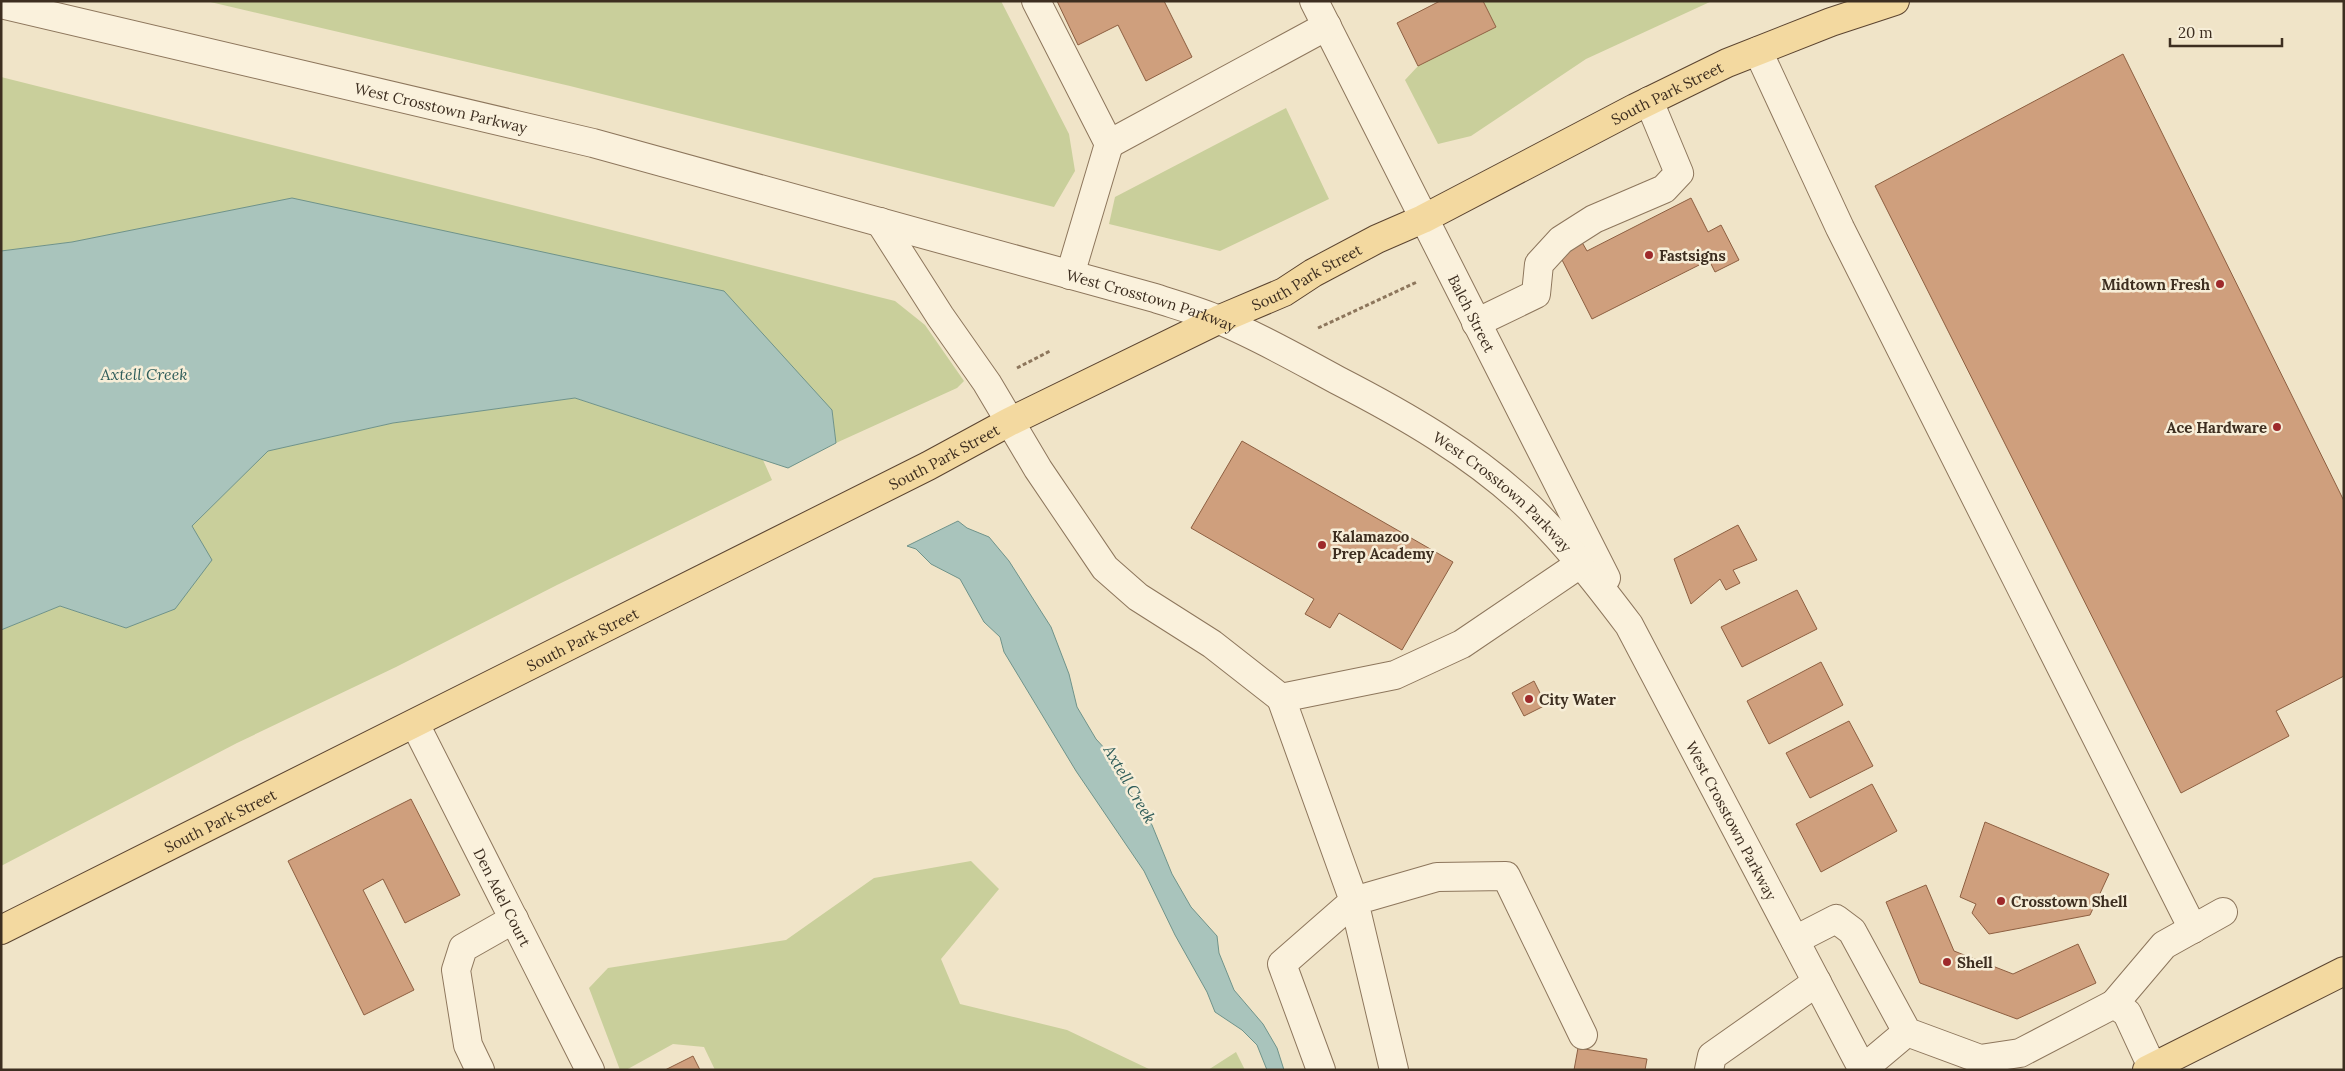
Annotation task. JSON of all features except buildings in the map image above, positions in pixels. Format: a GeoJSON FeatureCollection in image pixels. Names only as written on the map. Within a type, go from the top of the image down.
{"type":"FeatureCollection","features":[{"type":"Feature","properties":{"kind":"main road","name":"South Park Street"},"geometry":{"type":"LineString","coordinates":[[1,930],[928,466],[1009,422],[1218,320],[1284,292],[1313,273],[1369,243],[1423,219],[1649,101],[1727,63],[1831,22],[1895,1]]}},
{"type":"Feature","properties":{"kind":"main road"},"geometry":{"type":"LineString","coordinates":[[2150,1069],[2344,971]]}},
{"type":"Feature","properties":{"kind":"street"},"geometry":{"type":"LineString","coordinates":[[1036,1],[1109,144],[1070,276]]}},
{"type":"Feature","properties":{"kind":"street","name":"Balch Street"},"geometry":{"type":"LineString","coordinates":[[1314,1],[1630,625]]}},
{"type":"Feature","properties":{"kind":"street","name":"West Crosstown Parkway"},"geometry":{"type":"LineString","coordinates":[[1,4],[593,143],[1155,298],[1218,320],[1280,348],[1378,401],[1450,445],[1529,507],[1580,564],[1630,625],[1863,1069]]}},
{"type":"Feature","properties":{"kind":"street"},"geometry":{"type":"LineString","coordinates":[[1109,144],[1327,26]]}},
{"type":"Feature","properties":{"kind":"street"},"geometry":{"type":"LineString","coordinates":[[1758,51],[1840,228],[2193,929]]}},
{"type":"Feature","properties":{"kind":"street"},"geometry":{"type":"LineString","coordinates":[[1476,322],[1536,294],[1538,264],[1561,240],[1594,219],[1664,189],[1679,173],[1649,101]]}},
{"type":"Feature","properties":{"kind":"street"},"geometry":{"type":"LineString","coordinates":[[880,222],[940,316],[987,383],[1038,469],[1105,568],[1138,598],[1212,644],[1280,698],[1354,901],[1394,1070]]}},
{"type":"Feature","properties":{"kind":"street"},"geometry":{"type":"LineString","coordinates":[[1280,698],[1395,675],[1462,644],[1580,564]]}},
{"type":"Feature","properties":{"kind":"street","name":"Den Adel Court"},"geometry":{"type":"LineString","coordinates":[[415,724],[590,1070]]}},
{"type":"Feature","properties":{"kind":"street"},"geometry":{"type":"LineString","coordinates":[[1321,1070],[1282,964],[1354,901],[1437,877],[1506,876],[1583,1035]]}},
{"type":"Feature","properties":{"kind":"street"},"geometry":{"type":"LineString","coordinates":[[1795,940],[1836,919],[1852,931],[1907,1032],[1980,1059],[2000,1063],[2114,1004],[2164,944],[2222,912]]}},
{"type":"Feature","properties":{"kind":"street"},"geometry":{"type":"LineString","coordinates":[[480,1070],[468,1045],[456,970],[463,948],[514,919]]}},
{"type":"Feature","properties":{"kind":"street"},"geometry":{"type":"LineString","coordinates":[[1709,1070],[1712,1056],[1817,982]]}},
{"type":"Feature","properties":{"kind":"street"},"geometry":{"type":"LineString","coordinates":[[2114,1004],[2126,1013],[2150,1069]]}},
{"type":"Feature","properties":{"kind":"street"},"geometry":{"type":"LineString","coordinates":[[1863,1069],[1907,1032]]}},
{"type":"Feature","properties":{"kind":"path"},"geometry":{"type":"LineString","coordinates":[[1318,328],[1417,282]]}},
{"type":"Feature","properties":{"kind":"path"},"geometry":{"type":"LineString","coordinates":[[1015,369],[1050,352]]}},
{"type":"Feature","properties":{"kind":"green space"},"geometry":{"type":"Polygon","coordinates":[[[206,1],[1001,1],[1069,134],[1075,171],[1054,207],[570,86],[206,1]]]}},
{"type":"Feature","properties":{"kind":"green space"},"geometry":{"type":"Polygon","coordinates":[[[1483,1],[1712,1],[1586,59],[1471,136],[1438,144],[1405,80],[1418,66],[1496,27],[1483,1]]]}},
{"type":"Feature","properties":{"kind":"green space"},"geometry":{"type":"Polygon","coordinates":[[[1,77],[895,301],[925,325],[964,381],[957,388],[836,443],[832,410],[72,242],[1,251],[1,77]]]}},
{"type":"Feature","properties":{"kind":"green space"},"geometry":{"type":"Polygon","coordinates":[[[1286,108],[1329,199],[1220,251],[1109,224],[1115,197],[1286,108]]]}},
{"type":"Feature","properties":{"kind":"green space"},"geometry":{"type":"Polygon","coordinates":[[[575,398],[763,460],[772,480],[557,585],[396,667],[237,743],[1,866],[1,630],[60,606],[126,628],[192,526],[267,451],[393,423],[575,398]]]}},
{"type":"Feature","properties":{"kind":"green space"},"geometry":{"type":"Polygon","coordinates":[[[971,861],[999,889],[941,959],[960,1004],[1067,1030],[1151,1070],[715,1070],[704,1047],[673,1044],[626,1070],[620,1070],[589,988],[608,968],[786,940],[874,878],[971,861]]]}},
{"type":"Feature","properties":{"kind":"green space"},"geometry":{"type":"Polygon","coordinates":[[[1236,1052],[1245,1070],[1208,1070],[1236,1052]]]}},
{"type":"Feature","properties":{"kind":"water","name":"Axtell Creek"},"geometry":{"type":"Polygon","coordinates":[[[292,198],[724,291],[832,410],[836,443],[788,468],[575,398],[393,423],[268,451],[192,526],[212,560],[175,609],[126,628],[60,606],[1,630],[1,251],[72,242],[292,198]]]}},
{"type":"Feature","properties":{"kind":"water"},"geometry":{"type":"Polygon","coordinates":[[[958,521],[967,528],[989,537],[1009,561],[1051,627],[1069,674],[1077,707],[1096,739],[1119,764],[1131,792],[1152,825],[1172,874],[1191,907],[1217,936],[1219,953],[1234,990],[1263,1024],[1277,1048],[1284,1070],[1267,1070],[1257,1045],[1242,1030],[1215,1012],[1207,992],[1175,935],[1144,871],[1076,771],[1004,652],[1000,637],[984,622],[960,579],[931,564],[916,549],[907,546],[958,521]]]}},
{"type":"Feature","properties":{"kind":"place","name":"Fastsigns"},"geometry":{"type":"Point","coordinates":[1649,255]}},
{"type":"Feature","properties":{"kind":"place","name":"Midtown Fresh"},"geometry":{"type":"Point","coordinates":[2220,284]}},
{"type":"Feature","properties":{"kind":"place","name":"Ace Hardware"},"geometry":{"type":"Point","coordinates":[2277,427]}},
{"type":"Feature","properties":{"kind":"place","name":"Kalamazoo Prep Academy"},"geometry":{"type":"Point","coordinates":[1322,545]}},
{"type":"Feature","properties":{"kind":"place","name":"City Water"},"geometry":{"type":"Point","coordinates":[1529,699]}},
{"type":"Feature","properties":{"kind":"place","name":"Crosstown Shell"},"geometry":{"type":"Point","coordinates":[2001,901]}},
{"type":"Feature","properties":{"kind":"place","name":"Shell"},"geometry":{"type":"Point","coordinates":[1947,962]}}]}
